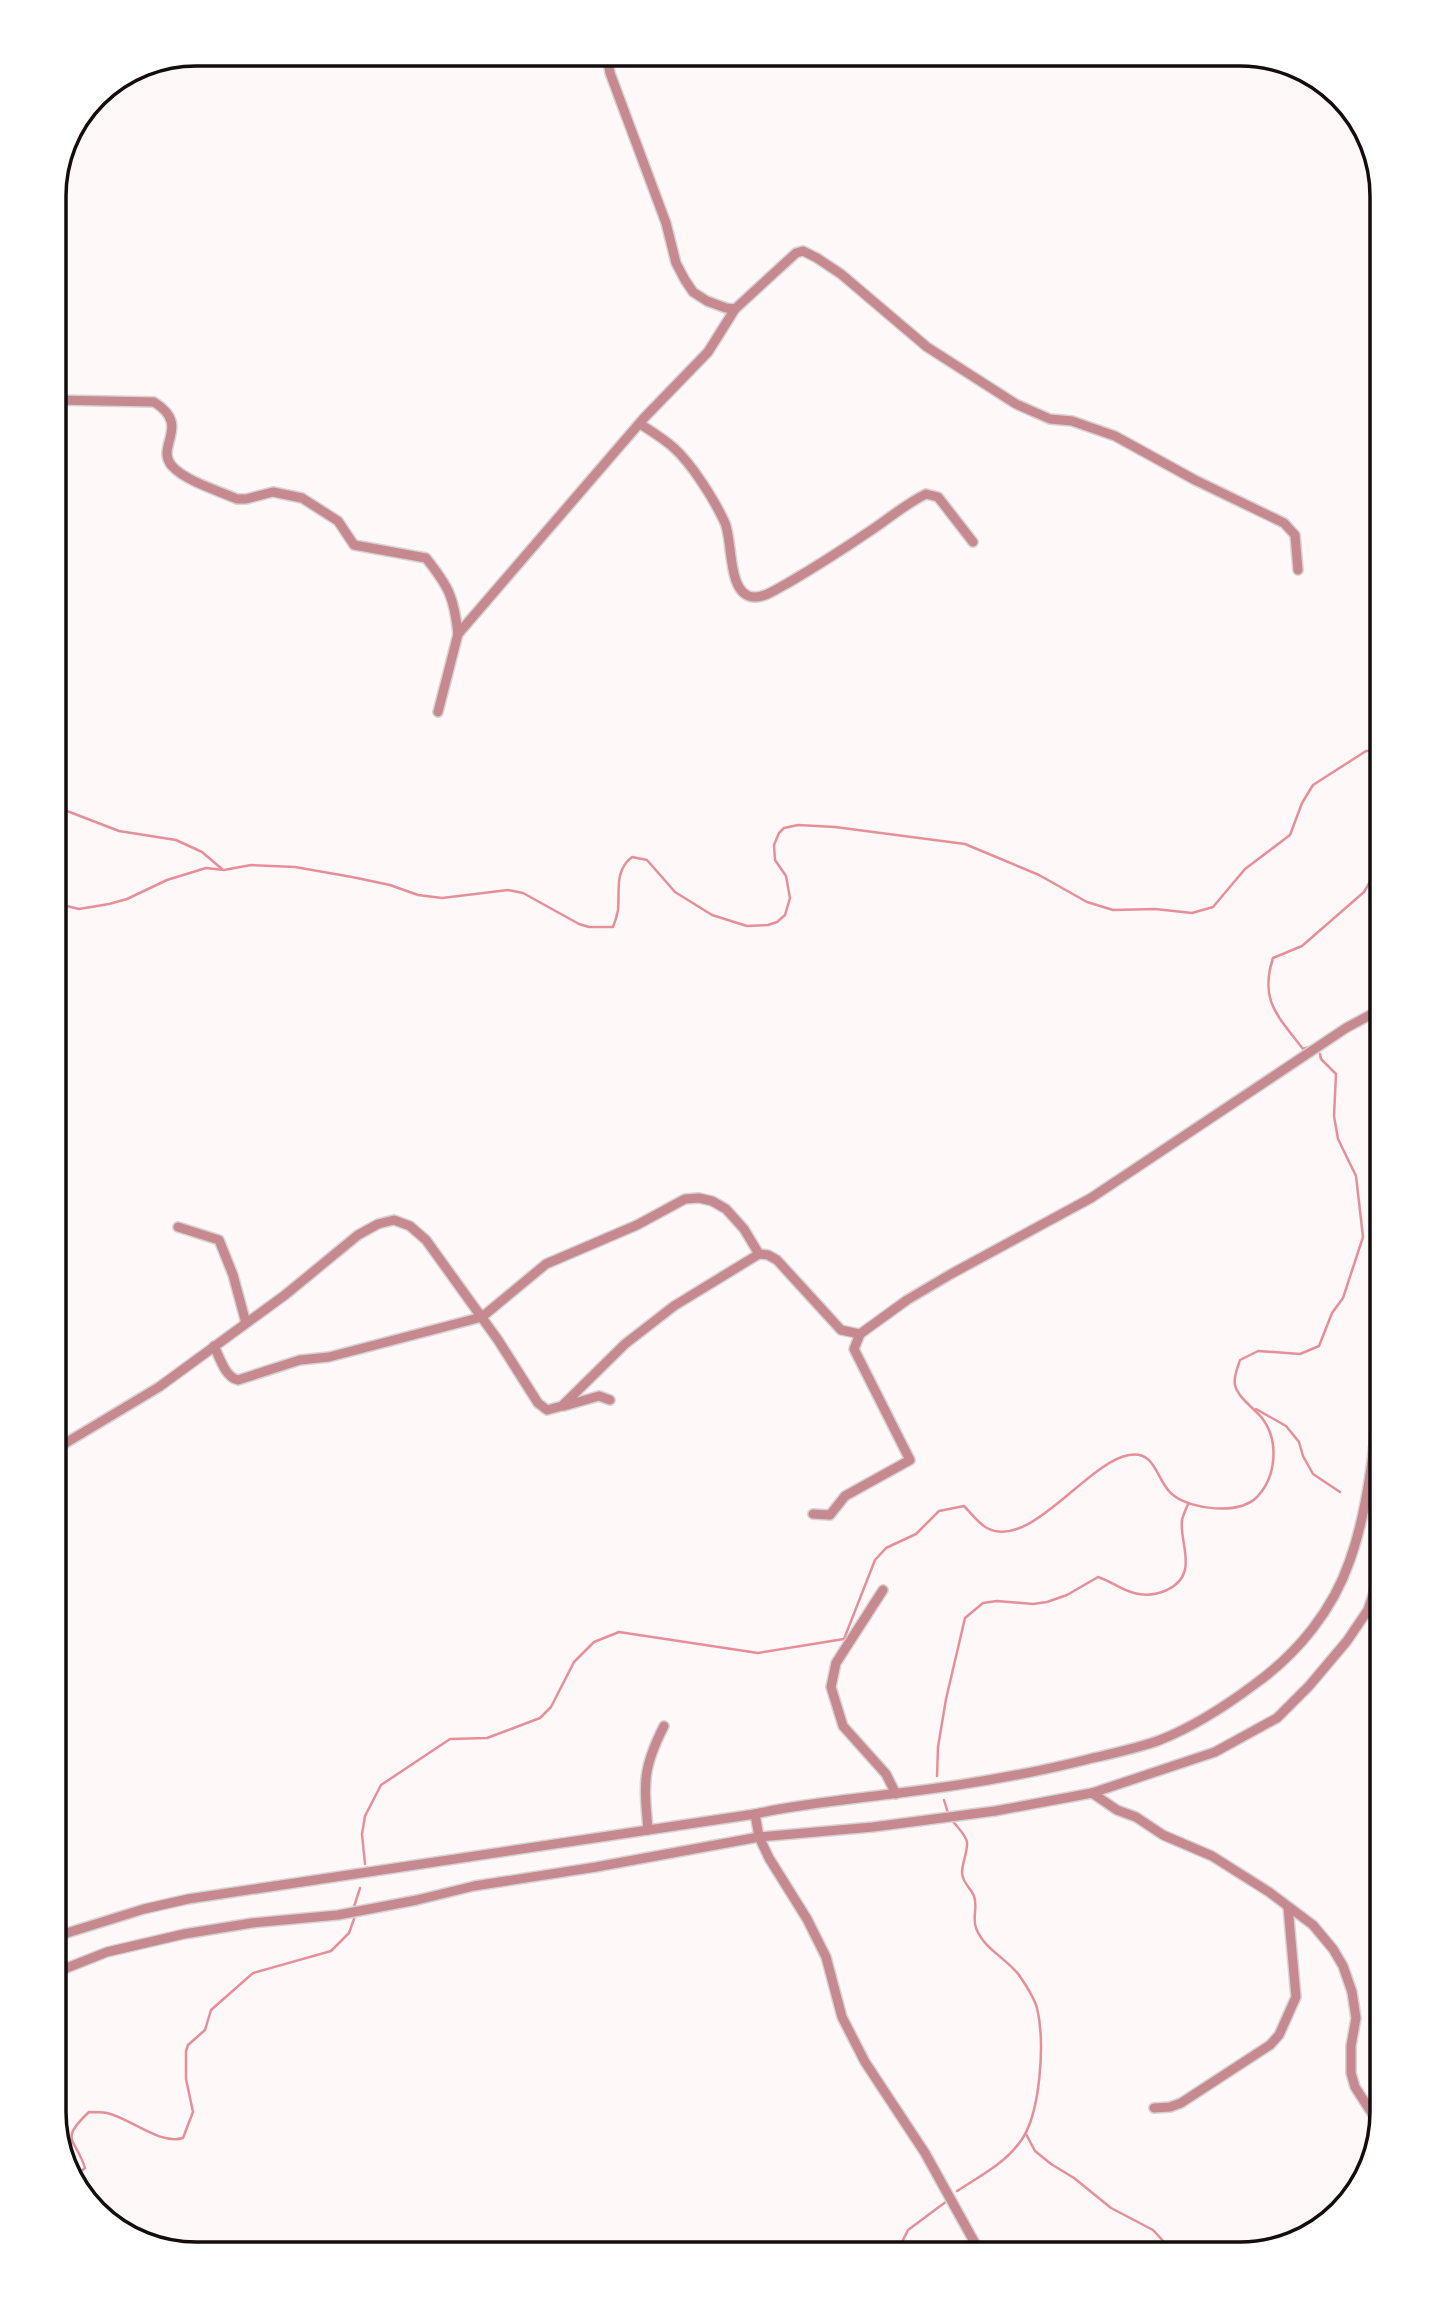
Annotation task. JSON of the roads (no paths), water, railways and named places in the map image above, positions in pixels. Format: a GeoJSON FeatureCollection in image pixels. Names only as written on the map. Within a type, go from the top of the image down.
{"type":"FeatureCollection","features":[{"type":"Feature","properties":{"kind":"street"},"geometry":{"type":"LineString","coordinates":[[609,66],[685,280],[693,292],[707,301],[735,309]]}},
{"type":"Feature","properties":{"kind":"street"},"geometry":{"type":"LineString","coordinates":[[458,634],[640,424],[708,352],[735,309],[796,253],[803,251],[841,274],[927,347],[1016,404],[1050,419],[1072,421],[1115,436],[1195,480],[1284,523],[1295,535],[1298,570]]}},
{"type":"Feature","properties":{"kind":"street"},"geometry":{"type":"LineString","coordinates":[[67,400],[154,402],[167,410],[172,422],[166,456],[171,466],[181,474],[237,499],[273,492],[302,498],[338,521],[354,545],[426,558],[452,595],[458,634],[438,712]]}},
{"type":"Feature","properties":{"kind":"street"},"geometry":{"type":"LineString","coordinates":[[640,424],[676,450],[710,498],[726,524],[730,538],[733,577],[738,587],[753,597],[768,594],[797,578],[926,494],[938,497],[973,542]]}},
{"type":"Feature","properties":{"kind":"street"},"geometry":{"type":"LineString","coordinates":[[813,1514],[830,1515],[845,1496],[910,1460],[854,1349],[860,1334],[940,1280],[1091,1198],[1346,1028],[1370,1016]]}},
{"type":"Feature","properties":{"kind":"street"},"geometry":{"type":"LineString","coordinates":[[214,1346],[228,1373],[238,1380],[300,1360],[329,1357],[482,1317],[546,1264],[637,1225],[685,1199],[712,1201],[726,1209],[744,1229],[759,1254]]}},
{"type":"Feature","properties":{"kind":"street"},"geometry":{"type":"LineString","coordinates":[[66,1443],[159,1387],[285,1295],[358,1236],[378,1224],[394,1220],[410,1226],[426,1240],[482,1317],[538,1403],[547,1410],[599,1396],[610,1400]]}},
{"type":"Feature","properties":{"kind":"street"},"geometry":{"type":"LineString","coordinates":[[178,1227],[219,1240],[233,1275],[246,1323]]}},
{"type":"Feature","properties":{"kind":"street"},"geometry":{"type":"LineString","coordinates":[[562,1406],[625,1343],[674,1306],[759,1254],[777,1260],[841,1330],[860,1334]]}},
{"type":"Feature","properties":{"kind":"street"},"geometry":{"type":"LineString","coordinates":[[66,1933],[144,1909],[188,1899],[755,1814],[802,1804],[896,1794],[1015,1776],[1160,1740],[1240,1695],[1278,1667],[1314,1627],[1331,1603],[1349,1563],[1360,1530],[1370,1474]]}},
{"type":"Feature","properties":{"kind":"street"},"geometry":{"type":"LineString","coordinates":[[883,1590],[836,1663],[831,1687],[843,1726],[886,1774],[896,1794]]}},
{"type":"Feature","properties":{"kind":"street"},"geometry":{"type":"LineString","coordinates":[[66,1968],[99,1955],[145,1942],[251,1923],[338,1915],[474,1886],[759,1837],[873,1827],[995,1811],[1092,1793],[1216,1752],[1277,1718],[1309,1686],[1347,1641],[1370,1605]]}},
{"type":"Feature","properties":{"kind":"street"},"geometry":{"type":"LineString","coordinates":[[648,1830],[644,1785],[647,1764],[664,1726]]}},
{"type":"Feature","properties":{"kind":"street"},"geometry":{"type":"LineString","coordinates":[[1092,1793],[1117,1810],[1136,1816],[1163,1835],[1212,1856],[1269,1892],[1313,1925],[1343,1966],[1356,2007],[1350,2054],[1351,2073],[1355,2087],[1370,2110]]}},
{"type":"Feature","properties":{"kind":"street"},"geometry":{"type":"LineString","coordinates":[[755,1814],[759,1837],[769,1858],[807,1919],[826,1957],[842,2017],[865,2062],[925,2153],[974,2242]]}},
{"type":"Feature","properties":{"kind":"street"},"geometry":{"type":"LineString","coordinates":[[1154,2108],[1181,2103],[1270,2045],[1279,2035],[1296,1997],[1288,1908]]}},
{"type":"Feature","properties":{"kind":"waterway"},"geometry":{"type":"LineString","coordinates":[[67,906],[79,909],[109,904],[127,899],[167,880],[206,868],[224,870],[251,865],[295,867],[442,898],[508,890],[523,893],[579,924],[589,927],[613,927],[618,910],[620,875],[632,857],[647,860],[675,892],[712,915],[747,926],[768,925],[785,915],[790,898],[786,876],[775,860],[774,845],[784,828],[798,825],[835,827],[965,844],[1039,875],[1087,902],[1113,910],[1155,909],[1192,913],[1213,907],[1245,869],[1290,835],[1302,803],[1313,785],[1370,751]]}},
{"type":"Feature","properties":{"kind":"waterway"},"geometry":{"type":"LineString","coordinates":[[67,811],[119,831],[176,840],[202,852],[222,869]]}},
{"type":"Feature","properties":{"kind":"waterway"},"geometry":{"type":"LineString","coordinates":[[1313,1046],[1303,1049],[1273,1007],[1268,986],[1273,958],[1302,946],[1364,892],[1370,882]]}},
{"type":"Feature","properties":{"kind":"waterway"},"geometry":{"type":"LineString","coordinates":[[365,1864],[362,1834],[365,1816],[381,1785],[450,1739],[487,1738],[540,1718],[551,1707],[574,1662],[594,1642],[619,1632],[758,1653],[844,1639],[875,1560],[886,1548],[916,1534],[939,1511],[964,1506],[987,1528],[1004,1532],[1021,1527],[1040,1517],[1095,1473],[1113,1461],[1129,1455],[1145,1457],[1151,1462],[1167,1489],[1181,1500],[1192,1504],[1228,1508],[1249,1503],[1257,1497],[1269,1479],[1273,1447],[1262,1418],[1243,1399],[1235,1385],[1240,1360],[1258,1351],[1300,1354],[1319,1346],[1332,1313],[1343,1298],[1363,1237],[1356,1176],[1338,1139],[1334,1116],[1336,1074],[1321,1059],[1320,1054]]}},
{"type":"Feature","properties":{"kind":"waterway"},"geometry":{"type":"LineString","coordinates":[[1256,1409],[1286,1426],[1299,1442],[1313,1474],[1340,1492]]}},
{"type":"Feature","properties":{"kind":"waterway"},"geometry":{"type":"LineString","coordinates":[[937,1776],[938,1747],[946,1699],[965,1618],[983,1603],[1047,1602],[1067,1595],[1098,1577],[1138,1594],[1167,1590],[1183,1576],[1186,1558],[1182,1520],[1188,1504]]}},
{"type":"Feature","properties":{"kind":"waterway"},"geometry":{"type":"LineString","coordinates":[[944,1800],[948,1813]]}},
{"type":"Feature","properties":{"kind":"waterway"},"geometry":{"type":"LineString","coordinates":[[952,1820],[967,1842],[962,1873],[975,1900],[976,1928],[984,1942],[1019,1975],[1034,1999],[1041,2039],[1037,2096],[1027,2130],[1007,2157],[957,2191]]}},
{"type":"Feature","properties":{"kind":"waterway"},"geometry":{"type":"LineString","coordinates":[[353,1910],[360,1888]]}},
{"type":"Feature","properties":{"kind":"waterway"},"geometry":{"type":"LineString","coordinates":[[81,2171],[85,2168],[72,2135],[89,2112],[116,2116],[164,2138],[183,2138],[193,2112],[186,2079],[186,2051],[188,2045],[205,2030],[211,2010],[253,1973],[331,1951],[349,1933],[354,1919]]}},
{"type":"Feature","properties":{"kind":"waterway"},"geometry":{"type":"LineString","coordinates":[[1026,2134],[1035,2151],[1051,2164],[1074,2178],[1111,2208],[1153,2230],[1164,2242]]}},
{"type":"Feature","properties":{"kind":"waterway"},"geometry":{"type":"LineString","coordinates":[[902,2242],[908,2230],[947,2201]]}}]}
